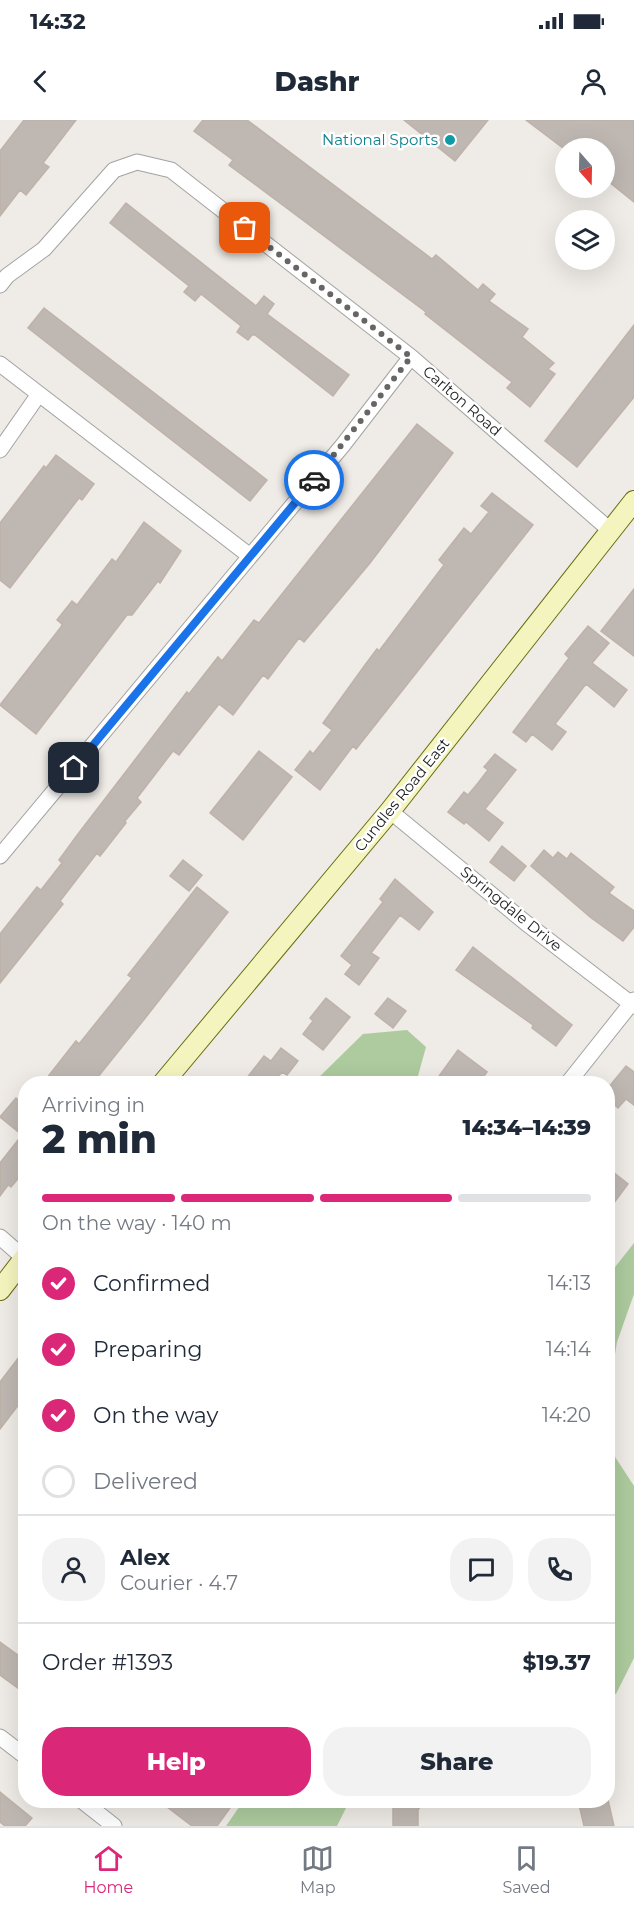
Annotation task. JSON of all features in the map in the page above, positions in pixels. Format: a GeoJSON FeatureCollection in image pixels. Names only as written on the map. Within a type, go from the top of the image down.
{"type":"FeatureCollection","features":[{"type":"Feature","properties":{"kind":"main road","name":"Cundles Road East"},"geometry":{"type":"LineString","coordinates":[[169,1076],[390,811],[634,501]]}},
{"type":"Feature","properties":{"kind":"main road"},"geometry":{"type":"LineString","coordinates":[[0,1290],[18,1266]]}},
{"type":"Feature","properties":{"kind":"street","name":"Carlton Road"},"geometry":{"type":"LineString","coordinates":[[0,285],[7,276],[44,249],[114,170],[137,162],[171,170],[411,357],[611,531]]}},
{"type":"Feature","properties":{"kind":"street"},"geometry":{"type":"LineString","coordinates":[[0,856],[343,445],[411,357]]}},
{"type":"Feature","properties":{"kind":"street"},"geometry":{"type":"LineString","coordinates":[[0,364],[250,556]]}},
{"type":"Feature","properties":{"kind":"street"},"geometry":{"type":"LineString","coordinates":[[0,450],[39,394]]}},
{"type":"Feature","properties":{"kind":"street","name":"Springdale Drive"},"geometry":{"type":"LineString","coordinates":[[390,811],[526,923],[633,1003]]}},
{"type":"Feature","properties":{"kind":"street"},"geometry":{"type":"LineString","coordinates":[[574,1076],[633,1003]]}},
{"type":"Feature","properties":{"kind":"street"},"geometry":{"type":"LineString","coordinates":[[0,1238],[18,1252]]}},
{"type":"Feature","properties":{"kind":"street"},"geometry":{"type":"LineString","coordinates":[[0,1737],[18,1751]]}},
{"type":"Feature","properties":{"kind":"street"},"geometry":{"type":"LineString","coordinates":[[91,1808],[114,1826]]}},
{"type":"Feature","properties":{"kind":"green space"},"geometry":{"type":"Polygon","coordinates":[[[407,1030],[426,1047],[418,1076],[320,1076],[363,1034],[407,1030]]]}},
{"type":"Feature","properties":{"kind":"green space"},"geometry":{"type":"Polygon","coordinates":[[[634,1243],[634,1294],[615,1354],[615,1267],[634,1243]]]}},
{"type":"Feature","properties":{"kind":"green space"},"geometry":{"type":"Polygon","coordinates":[[[615,1457],[634,1486],[634,1658],[616,1694],[615,1457]]]}},
{"type":"Feature","properties":{"kind":"green space"},"geometry":{"type":"Polygon","coordinates":[[[238,1808],[346,1808],[337,1826],[226,1826],[238,1808]]]}},
{"type":"Feature","properties":{"kind":"building"},"geometry":{"type":"Polygon","coordinates":[[[24,120],[76,120],[43,163],[49,167],[26,195],[20,190],[0,216],[0,151],[24,120]]]}},
{"type":"Feature","properties":{"kind":"building"},"geometry":{"type":"Polygon","coordinates":[[[203,120],[247,120],[432,259],[436,255],[478,290],[483,284],[495,294],[489,301],[528,329],[522,337],[554,363],[548,369],[555,374],[530,407],[507,388],[512,382],[425,314],[426,312],[229,165],[233,160],[194,131],[203,120]]]}},
{"type":"Feature","properties":{"kind":"building","name":"National Sports"},"geometry":{"type":"Polygon","coordinates":[[[404,120],[488,120],[455,161],[404,120]]]}},
{"type":"Feature","properties":{"kind":"building"},"geometry":{"type":"Polygon","coordinates":[[[526,120],[634,120],[634,202],[615,187],[615,138],[555,138],[555,142],[526,120]]]}},
{"type":"Feature","properties":{"kind":"building"},"geometry":{"type":"Polygon","coordinates":[[[126,203],[256,306],[264,296],[274,304],[267,314],[349,375],[333,396],[255,335],[248,340],[237,332],[241,326],[201,294],[195,301],[184,292],[189,286],[110,223],[126,203]]]}},
{"type":"Feature","properties":{"kind":"building"},"geometry":{"type":"Polygon","coordinates":[[[44,308],[267,480],[250,501],[28,328],[44,308]]]}},
{"type":"Feature","properties":{"kind":"building"},"geometry":{"type":"Polygon","coordinates":[[[634,325],[634,397],[577,467],[545,441],[634,325]]]}},
{"type":"Feature","properties":{"kind":"building"},"geometry":{"type":"Polygon","coordinates":[[[417,424],[453,453],[370,563],[304,642],[299,638],[268,679],[263,675],[233,715],[219,704],[179,755],[173,751],[137,798],[141,802],[125,821],[126,823],[100,856],[97,853],[60,901],[63,904],[0,983],[0,934],[37,887],[41,890],[62,863],[59,860],[78,834],[187,692],[189,694],[218,657],[222,661],[254,620],[259,623],[417,424]]]}},
{"type":"Feature","properties":{"kind":"building"},"geometry":{"type":"Polygon","coordinates":[[[56,455],[94,484],[82,500],[79,498],[10,588],[0,580],[0,523],[44,466],[46,468],[56,455]]]}},
{"type":"Feature","properties":{"kind":"building"},"geometry":{"type":"Polygon","coordinates":[[[492,493],[533,525],[356,749],[353,746],[320,790],[295,770],[310,751],[313,754],[332,730],[323,723],[377,649],[379,651],[444,565],[439,560],[464,528],[471,534],[489,512],[481,506],[492,493]]]}},
{"type":"Feature","properties":{"kind":"building"},"geometry":{"type":"Polygon","coordinates":[[[144,522],[181,551],[160,583],[158,581],[132,615],[127,615],[36,734],[0,705],[61,627],[62,624],[57,620],[72,601],[77,605],[112,559],[116,562],[144,522]]]}},
{"type":"Feature","properties":{"kind":"building"},"geometry":{"type":"Polygon","coordinates":[[[634,589],[634,656],[601,631],[634,589]]]}},
{"type":"Feature","properties":{"kind":"building"},"geometry":{"type":"Polygon","coordinates":[[[588,626],[609,643],[592,663],[627,690],[614,707],[586,684],[555,724],[566,732],[552,750],[532,734],[526,742],[513,732],[569,658],[565,654],[588,626]]]}},
{"type":"Feature","properties":{"kind":"building"},"geometry":{"type":"Polygon","coordinates":[[[259,751],[292,777],[243,840],[210,813],[259,751]]]}},
{"type":"Feature","properties":{"kind":"building"},"geometry":{"type":"Polygon","coordinates":[[[495,754],[516,770],[485,809],[503,823],[489,841],[466,822],[464,824],[448,812],[464,792],[468,795],[478,783],[488,770],[484,767],[495,754]]]}},
{"type":"Feature","properties":{"kind":"building"},"geometry":{"type":"Polygon","coordinates":[[[502,846],[526,866],[514,881],[490,862],[502,846]]]}},
{"type":"Feature","properties":{"kind":"building"},"geometry":{"type":"Polygon","coordinates":[[[544,850],[553,858],[558,852],[567,859],[571,853],[614,887],[609,893],[634,911],[634,927],[623,941],[590,917],[531,866],[544,850]]]}},
{"type":"Feature","properties":{"kind":"building"},"geometry":{"type":"Polygon","coordinates":[[[183,860],[202,875],[189,891],[170,876],[183,860]]]}},
{"type":"Feature","properties":{"kind":"building"},"geometry":{"type":"Polygon","coordinates":[[[395,879],[433,912],[419,930],[400,915],[371,953],[379,958],[359,985],[345,974],[352,965],[341,956],[383,902],[380,899],[395,879]]]}},
{"type":"Feature","properties":{"kind":"building"},"geometry":{"type":"Polygon","coordinates":[[[197,887],[228,912],[99,1076],[48,1076],[76,1041],[79,1044],[132,978],[128,975],[197,887]]]}},
{"type":"Feature","properties":{"kind":"building"},"geometry":{"type":"Polygon","coordinates":[[[473,947],[572,1025],[556,1046],[532,1028],[533,1025],[456,970],[473,947]]]}},
{"type":"Feature","properties":{"kind":"building"},"geometry":{"type":"Polygon","coordinates":[[[326,998],[350,1017],[323,1050],[303,1034],[313,1021],[310,1018],[326,998]]]}},
{"type":"Feature","properties":{"kind":"building"},"geometry":{"type":"Polygon","coordinates":[[[388,998],[406,1011],[393,1028],[375,1014],[388,998]]]}},
{"type":"Feature","properties":{"kind":"building"},"geometry":{"type":"Polygon","coordinates":[[[281,1048],[298,1061],[287,1075],[282,1072],[279,1076],[248,1076],[264,1056],[271,1061],[281,1048]]]}},
{"type":"Feature","properties":{"kind":"building"},"geometry":{"type":"Polygon","coordinates":[[[458,1050],[487,1072],[484,1076],[439,1076],[458,1050]]]}},
{"type":"Feature","properties":{"kind":"building"},"geometry":{"type":"Polygon","coordinates":[[[626,1066],[634,1072],[634,1105],[626,1099],[618,1108],[615,1105],[615,1079],[626,1066]]]}},
{"type":"Feature","properties":{"kind":"building"},"geometry":{"type":"Polygon","coordinates":[[[16,1098],[18,1100],[18,1132],[0,1117],[16,1098]]]}},
{"type":"Feature","properties":{"kind":"building"},"geometry":{"type":"Polygon","coordinates":[[[18,1140],[18,1179],[11,1187],[8,1185],[0,1196],[0,1163],[18,1140]]]}},
{"type":"Feature","properties":{"kind":"building"},"geometry":{"type":"Polygon","coordinates":[[[615,1174],[628,1184],[615,1202],[615,1174]]]}},
{"type":"Feature","properties":{"kind":"building"},"geometry":{"type":"Polygon","coordinates":[[[18,1358],[18,1405],[0,1429],[0,1382],[18,1358]]]}},
{"type":"Feature","properties":{"kind":"building"},"geometry":{"type":"Polygon","coordinates":[[[0,1642],[18,1655],[18,1688],[0,1675],[0,1642]]]}},
{"type":"Feature","properties":{"kind":"building"},"geometry":{"type":"Polygon","coordinates":[[[0,1792],[32,1818],[25,1826],[5,1826],[0,1822],[0,1792]]]}},
{"type":"Feature","properties":{"kind":"building"},"geometry":{"type":"Polygon","coordinates":[[[168,1808],[230,1808],[217,1826],[192,1826],[168,1808]]]}},
{"type":"Feature","properties":{"kind":"building"},"geometry":{"type":"Polygon","coordinates":[[[393,1808],[419,1808],[418,1826],[393,1826],[393,1808]]]}},
{"type":"Feature","properties":{"kind":"building"},"geometry":{"type":"Polygon","coordinates":[[[580,1808],[610,1808],[614,1826],[584,1826],[580,1808]]]}},
{"type":"Feature","properties":{"kind":"way so far"},"geometry":{"type":"LineString","coordinates":[[245,228],[411,357],[314,480]]}},
{"type":"Feature","properties":{"kind":"place","name":"National Sports"},"geometry":{"type":"Point","coordinates":[450,140]}},
{"type":"Feature","properties":{"kind":"route"},"geometry":{"type":"LineString","coordinates":[[74,768],[314,480]]}}]}
